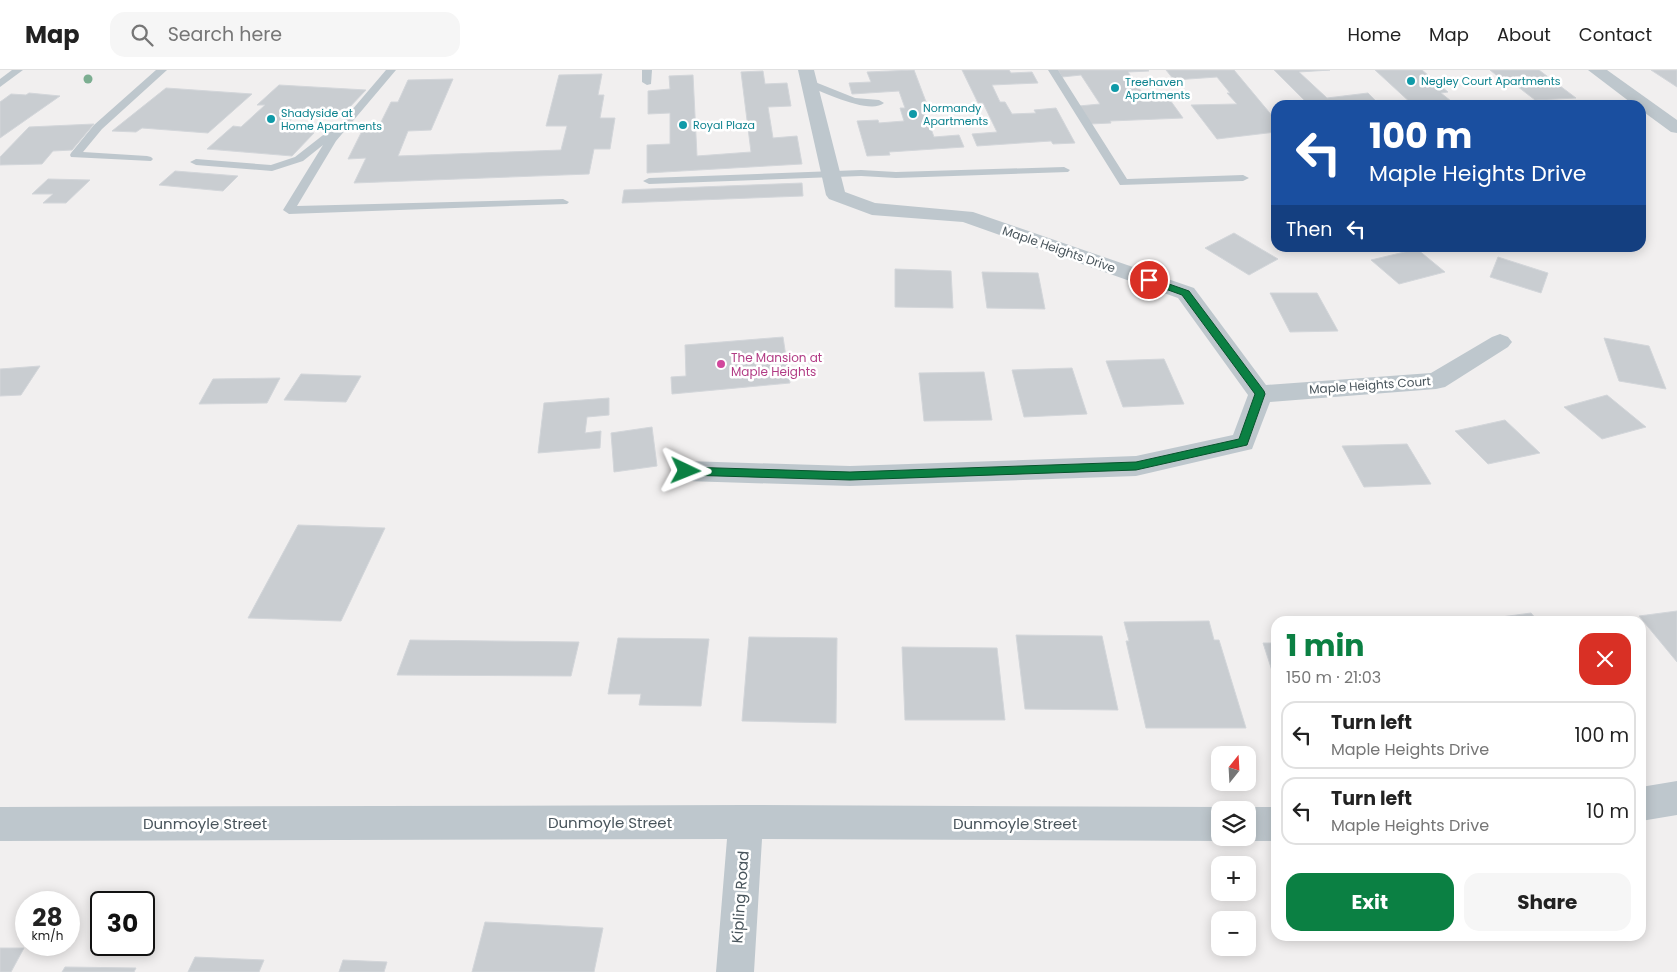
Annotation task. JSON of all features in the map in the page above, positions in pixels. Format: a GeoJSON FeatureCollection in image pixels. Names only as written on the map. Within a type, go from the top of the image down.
{"type":"FeatureCollection","features":[{"type":"Feature","properties":{"kind":"street"},"geometry":{"type":"LineString","coordinates":[[1596,70],[1638,100]]}},
{"type":"Feature","properties":{"kind":"street","name":"Maple Heights Drive"},"geometry":{"type":"LineString","coordinates":[[808,77],[836,195],[872,209],[966,216],[1186,293],[1260,394]]}},
{"type":"Feature","properties":{"kind":"street"},"geometry":{"type":"LineString","coordinates":[[1646,106],[1677,128]]}},
{"type":"Feature","properties":{"kind":"street","name":"Maple Heights Court"},"geometry":{"type":"LineString","coordinates":[[1260,394],[1436,380],[1500,342]]}},
{"type":"Feature","properties":{"kind":"street"},"geometry":{"type":"LineString","coordinates":[[686,471],[850,476],[1136,466],[1243,442],[1260,394]]}},
{"type":"Feature","properties":{"kind":"street"},"geometry":{"type":"LineString","coordinates":[[1646,803],[1677,798]]}},
{"type":"Feature","properties":{"kind":"street","name":"Dunmoyle Street"},"geometry":{"type":"LineString","coordinates":[[0,824],[746,822],[1211,824]]}},
{"type":"Feature","properties":{"kind":"street","name":"Kipling Road"},"geometry":{"type":"LineString","coordinates":[[736,972],[746,822]]}},
{"type":"Feature","properties":{"kind":"street"},"geometry":{"type":"LineString","coordinates":[[1256,824],[1271,824]]}},
{"type":"Feature","properties":{"kind":"lane"},"geometry":{"type":"LineString","coordinates":[[0,84],[18,70]]}},
{"type":"Feature","properties":{"kind":"lane"},"geometry":{"type":"LineString","coordinates":[[146,159],[75,155],[98,128],[162,70]]}},
{"type":"Feature","properties":{"kind":"lane"},"geometry":{"type":"LineString","coordinates":[[391,70],[332,140],[289,210],[563,202]]}},
{"type":"Feature","properties":{"kind":"lane"},"geometry":{"type":"LineString","coordinates":[[647,70],[647,82]]}},
{"type":"Feature","properties":{"kind":"lane"},"geometry":{"type":"LineString","coordinates":[[1053,70],[1124,183],[1243,178]]}},
{"type":"Feature","properties":{"kind":"lane"},"geometry":{"type":"LineString","coordinates":[[808,77],[853,101],[878,103]]}},
{"type":"Feature","properties":{"kind":"lane"},"geometry":{"type":"LineString","coordinates":[[196,162],[272,168],[299,159],[348,120]]}},
{"type":"Feature","properties":{"kind":"lane"},"geometry":{"type":"LineString","coordinates":[[650,182],[731,176],[861,173],[896,175],[1064,170]]}},
{"type":"Feature","properties":{"kind":"building","name":"Normandy Apartments"},"geometry":{"type":"Polygon","coordinates":[[[914,70],[928,107],[923,107],[934,137],[959,135],[964,147],[889,152],[890,155],[867,156],[857,121],[878,120],[879,123],[904,121],[900,108],[905,108],[899,91],[852,94],[849,83],[871,82],[867,72],[914,70]]]}},
{"type":"Feature","properties":{"kind":"building","name":"Normandy Apartments"},"geometry":{"type":"Polygon","coordinates":[[[962,70],[1009,70],[1011,73],[1032,72],[1038,83],[992,85],[1000,102],[1005,102],[1012,114],[1036,113],[1034,110],[1056,108],[1075,143],[1053,144],[1051,141],[977,146],[972,134],[997,132],[983,103],[978,103],[962,70]]]}},
{"type":"Feature","properties":{"kind":"building","name":"Treehaven Apartments"},"geometry":{"type":"Polygon","coordinates":[[[1058,70],[1148,70],[1128,72],[1148,101],[1170,100],[1183,118],[1110,121],[1111,123],[1090,124],[1079,106],[1100,104],[1081,75],[1062,77],[1058,70]]]}},
{"type":"Feature","properties":{"kind":"building"},"geometry":{"type":"Polygon","coordinates":[[[1166,70],[1234,70],[1271,114],[1271,133],[1217,139],[1191,105],[1237,104],[1227,93],[1230,93],[1217,77],[1174,80],[1166,70]]]}},
{"type":"Feature","properties":{"kind":"building"},"geometry":{"type":"Polygon","coordinates":[[[1274,70],[1330,70],[1299,72],[1327,98],[1368,93],[1375,100],[1304,100],[1274,70]]]}},
{"type":"Feature","properties":{"kind":"building","name":"Negley Court Apartments"},"geometry":{"type":"Polygon","coordinates":[[[1375,70],[1422,70],[1448,92],[1441,93],[1450,100],[1408,100],[1375,70]]]}},
{"type":"Feature","properties":{"kind":"building","name":"Negley Court Apartments"},"geometry":{"type":"Polygon","coordinates":[[[1490,70],[1539,70],[1576,98],[1535,100],[1513,83],[1507,84],[1490,70]]]}},
{"type":"Feature","properties":{"kind":"building"},"geometry":{"type":"Polygon","coordinates":[[[1651,70],[1677,70],[1677,87],[1651,70]]]}},
{"type":"Feature","properties":{"kind":"building","name":"Royal Plaza"},"geometry":{"type":"Polygon","coordinates":[[[763,71],[765,84],[787,83],[791,106],[768,107],[773,138],[797,136],[802,164],[647,173],[647,145],[670,144],[670,113],[648,114],[648,91],[670,89],[669,76],[693,75],[697,156],[751,152],[741,72],[763,71]]]}},
{"type":"Feature","properties":{"kind":"building"},"geometry":{"type":"Polygon","coordinates":[[[602,74],[598,95],[604,95],[600,118],[615,118],[610,149],[594,149],[589,174],[354,183],[366,158],[348,159],[364,127],[379,126],[391,102],[398,102],[408,80],[453,79],[431,130],[408,131],[398,156],[561,150],[567,126],[546,126],[559,75],[602,74]]]}},
{"type":"Feature","properties":{"kind":"building","name":"Shadyside at Home Apartments"},"geometry":{"type":"Polygon","coordinates":[[[279,85],[366,90],[346,111],[303,108],[280,130],[314,133],[292,156],[207,149],[233,126],[241,127],[265,105],[257,105],[279,85]]]}},
{"type":"Feature","properties":{"kind":"building"},"geometry":{"type":"Polygon","coordinates":[[[166,88],[252,94],[208,133],[142,128],[136,132],[112,131],[166,88]]]}},
{"type":"Feature","properties":{"kind":"building"},"geometry":{"type":"Polygon","coordinates":[[[29,93],[60,96],[0,138],[0,102],[11,94],[26,95],[29,93]]]}},
{"type":"Feature","properties":{"kind":"building"},"geometry":{"type":"Polygon","coordinates":[[[94,124],[72,150],[53,151],[42,164],[0,165],[0,157],[29,127],[94,124]]]}},
{"type":"Feature","properties":{"kind":"building"},"geometry":{"type":"Polygon","coordinates":[[[175,171],[238,176],[223,191],[159,185],[175,171]]]}},
{"type":"Feature","properties":{"kind":"building"},"geometry":{"type":"Polygon","coordinates":[[[48,179],[90,180],[66,203],[43,203],[53,194],[32,194],[48,179]]]}},
{"type":"Feature","properties":{"kind":"building"},"geometry":{"type":"Polygon","coordinates":[[[802,183],[803,196],[622,203],[624,190],[802,183]]]}},
{"type":"Feature","properties":{"kind":"building"},"geometry":{"type":"Polygon","coordinates":[[[1234,233],[1278,259],[1249,275],[1205,248],[1234,233]]]}},
{"type":"Feature","properties":{"kind":"building"},"geometry":{"type":"Polygon","coordinates":[[[1404,252],[1421,252],[1445,272],[1399,284],[1371,260],[1404,252]]]}},
{"type":"Feature","properties":{"kind":"building"},"geometry":{"type":"Polygon","coordinates":[[[1498,257],[1548,273],[1541,293],[1490,277],[1498,257]]]}},
{"type":"Feature","properties":{"kind":"building"},"geometry":{"type":"Polygon","coordinates":[[[895,269],[951,271],[953,308],[895,307],[895,269]]]}},
{"type":"Feature","properties":{"kind":"building"},"geometry":{"type":"Polygon","coordinates":[[[982,272],[1038,273],[1045,309],[987,308],[982,272]]]}},
{"type":"Feature","properties":{"kind":"building"},"geometry":{"type":"Polygon","coordinates":[[[1270,293],[1317,293],[1338,331],[1290,332],[1270,293]]]}},
{"type":"Feature","properties":{"kind":"building"},"geometry":{"type":"Polygon","coordinates":[[[783,337],[790,383],[672,394],[671,377],[686,376],[685,345],[783,337]]]}},
{"type":"Feature","properties":{"kind":"building"},"geometry":{"type":"Polygon","coordinates":[[[1604,338],[1649,346],[1666,389],[1619,381],[1604,338]]]}},
{"type":"Feature","properties":{"kind":"building"},"geometry":{"type":"Polygon","coordinates":[[[1164,359],[1184,404],[1123,407],[1106,361],[1164,359]]]}},
{"type":"Feature","properties":{"kind":"building"},"geometry":{"type":"Polygon","coordinates":[[[40,366],[21,395],[0,396],[0,369],[40,366]]]}},
{"type":"Feature","properties":{"kind":"building"},"geometry":{"type":"Polygon","coordinates":[[[1072,368],[1087,414],[1024,417],[1012,370],[1072,368]]]}},
{"type":"Feature","properties":{"kind":"building"},"geometry":{"type":"Polygon","coordinates":[[[984,372],[992,420],[924,421],[919,373],[984,372]]]}},
{"type":"Feature","properties":{"kind":"building"},"geometry":{"type":"Polygon","coordinates":[[[301,374],[361,376],[346,402],[284,400],[301,374]]]}},
{"type":"Feature","properties":{"kind":"building"},"geometry":{"type":"Polygon","coordinates":[[[280,378],[267,403],[199,404],[213,379],[280,378]]]}},
{"type":"Feature","properties":{"kind":"building"},"geometry":{"type":"Polygon","coordinates":[[[1607,395],[1646,427],[1602,439],[1564,407],[1607,395]]]}},
{"type":"Feature","properties":{"kind":"building"},"geometry":{"type":"Polygon","coordinates":[[[609,398],[609,415],[587,417],[585,433],[601,431],[600,448],[538,453],[544,403],[609,398]]]}},
{"type":"Feature","properties":{"kind":"building"},"geometry":{"type":"Polygon","coordinates":[[[1505,420],[1540,453],[1488,464],[1455,431],[1505,420]]]}},
{"type":"Feature","properties":{"kind":"building"},"geometry":{"type":"Polygon","coordinates":[[[652,427],[657,466],[614,472],[611,433],[652,427]]]}},
{"type":"Feature","properties":{"kind":"building"},"geometry":{"type":"Polygon","coordinates":[[[1407,444],[1431,484],[1364,487],[1342,446],[1407,444]]]}},
{"type":"Feature","properties":{"kind":"building"},"geometry":{"type":"Polygon","coordinates":[[[298,525],[385,528],[341,621],[248,618],[298,525]]]}},
{"type":"Feature","properties":{"kind":"building"},"geometry":{"type":"Polygon","coordinates":[[[1677,611],[1677,662],[1646,624],[1646,616],[1639,616],[1677,611]]]}},
{"type":"Feature","properties":{"kind":"building"},"geometry":{"type":"Polygon","coordinates":[[[1531,613],[1534,616],[1508,616],[1531,613]]]}},
{"type":"Feature","properties":{"kind":"building"},"geometry":{"type":"Polygon","coordinates":[[[1209,621],[1214,640],[1219,640],[1246,728],[1146,728],[1126,641],[1129,641],[1124,622],[1209,621]]]}},
{"type":"Feature","properties":{"kind":"building"},"geometry":{"type":"Polygon","coordinates":[[[1016,635],[1102,636],[1118,710],[1025,709],[1016,635]]]}},
{"type":"Feature","properties":{"kind":"building"},"geometry":{"type":"Polygon","coordinates":[[[749,637],[837,638],[836,723],[742,721],[749,637]]]}},
{"type":"Feature","properties":{"kind":"building"},"geometry":{"type":"Polygon","coordinates":[[[618,638],[709,639],[701,706],[639,705],[641,694],[608,694],[618,638]]]}},
{"type":"Feature","properties":{"kind":"building"},"geometry":{"type":"Polygon","coordinates":[[[410,640],[579,642],[571,676],[397,675],[410,640]]]}},
{"type":"Feature","properties":{"kind":"building"},"geometry":{"type":"Polygon","coordinates":[[[1263,643],[1271,643],[1271,668],[1263,643]]]}},
{"type":"Feature","properties":{"kind":"building"},"geometry":{"type":"Polygon","coordinates":[[[902,647],[997,648],[1005,720],[905,720],[902,647]]]}},
{"type":"Feature","properties":{"kind":"building"},"geometry":{"type":"Polygon","coordinates":[[[485,922],[603,928],[594,972],[472,972],[485,922]]]}},
{"type":"Feature","properties":{"kind":"building"},"geometry":{"type":"Polygon","coordinates":[[[0,948],[15,948],[15,956],[20,956],[11,972],[0,972],[0,948]]]}},
{"type":"Feature","properties":{"kind":"building"},"geometry":{"type":"Polygon","coordinates":[[[195,957],[264,960],[259,972],[188,972],[195,957]]]}},
{"type":"Feature","properties":{"kind":"building"},"geometry":{"type":"Polygon","coordinates":[[[343,960],[387,962],[384,972],[339,972],[343,960]]]}},
{"type":"Feature","properties":{"kind":"building"},"geometry":{"type":"Polygon","coordinates":[[[65,967],[136,968],[134,972],[62,972],[65,967]]]}},
{"type":"Feature","properties":{"kind":"place","name":"Negley Court Apartments"},"geometry":{"type":"Point","coordinates":[1411,81]}},
{"type":"Feature","properties":{"kind":"place","name":"Treehaven Apartments"},"geometry":{"type":"Point","coordinates":[1115,88]}},
{"type":"Feature","properties":{"kind":"place","name":"Normandy Apartments"},"geometry":{"type":"Point","coordinates":[913,114]}},
{"type":"Feature","properties":{"kind":"place","name":"Shadyside at Home Apartments"},"geometry":{"type":"Point","coordinates":[271,119]}},
{"type":"Feature","properties":{"kind":"place","name":"Royal Plaza"},"geometry":{"type":"Point","coordinates":[683,125]}},
{"type":"Feature","properties":{"kind":"place","name":"The Mansion at Maple Heights"},"geometry":{"type":"Point","coordinates":[721,364]}},
{"type":"Feature","properties":{"kind":"route"},"geometry":{"type":"LineString","coordinates":[[686,471],[850,476],[1136,466],[1243,442],[1260,394],[1186,293],[1149,280]]}}]}
